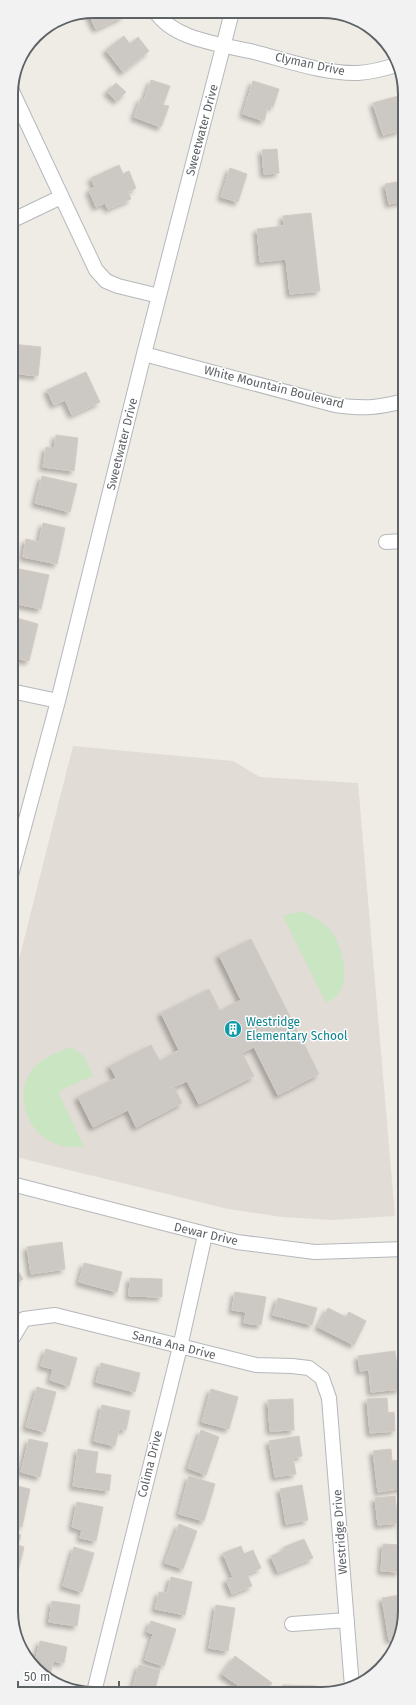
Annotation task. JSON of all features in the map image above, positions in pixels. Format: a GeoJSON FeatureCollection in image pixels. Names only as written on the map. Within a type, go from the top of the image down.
{"type":"FeatureCollection","features":[{"type":"Feature","properties":{"kind":"street","name":"Clyman Drive"},"geometry":{"type":"LineString","coordinates":[[159,18],[171,27],[188,36],[224,46],[332,71],[357,73],[379,70],[392,66]]}},
{"type":"Feature","properties":{"kind":"street","name":"Sweetwater Drive"},"geometry":{"type":"LineString","coordinates":[[18,852],[58,701],[144,354],[231,18]]}},
{"type":"Feature","properties":{"kind":"street"},"geometry":{"type":"LineString","coordinates":[[18,104],[89,258],[96,270],[106,281],[118,286],[159,296]]}},
{"type":"Feature","properties":{"kind":"street"},"geometry":{"type":"LineString","coordinates":[[18,218],[61,197]]}},
{"type":"Feature","properties":{"kind":"street","name":"White Mountain Boulevard"},"geometry":{"type":"LineString","coordinates":[[144,354],[335,405],[362,408],[384,406],[398,402]]}},
{"type":"Feature","properties":{"kind":"street"},"geometry":{"type":"LineString","coordinates":[[386,542],[398,541]]}},
{"type":"Feature","properties":{"kind":"street"},"geometry":{"type":"LineString","coordinates":[[18,692],[58,701]]}},
{"type":"Feature","properties":{"kind":"street","name":"Dewar Drive"},"geometry":{"type":"LineString","coordinates":[[18,1186],[205,1235],[237,1242],[315,1252],[398,1249]]}},
{"type":"Feature","properties":{"kind":"street","name":"Colima Drive"},"geometry":{"type":"LineString","coordinates":[[95,1687],[180,1347],[205,1235]]}},
{"type":"Feature","properties":{"kind":"street","name":"Santa Ana Drive"},"geometry":{"type":"LineString","coordinates":[[18,1329],[24,1319],[55,1315],[256,1365],[309,1368],[322,1378]]}},
{"type":"Feature","properties":{"kind":"street","name":"Westridge Drive"},"geometry":{"type":"LineString","coordinates":[[322,1378],[330,1398],[352,1681]]}},
{"type":"Feature","properties":{"kind":"street"},"geometry":{"type":"LineString","coordinates":[[292,1624],[347,1620]]}},
{"type":"Feature","properties":{"kind":"shaded area"},"geometry":{"type":"Polygon","coordinates":[[[73,746],[233,761],[260,777],[358,783],[395,1216],[333,1220],[282,1217],[228,1209],[18,1157],[18,963],[73,746]]]}},
{"type":"Feature","properties":{"kind":"green space"},"geometry":{"type":"Polygon","coordinates":[[[301,911],[320,920],[325,925],[335,938],[342,956],[344,966],[343,984],[337,995],[326,1003],[283,916],[301,911]]]}},
{"type":"Feature","properties":{"kind":"green space"},"geometry":{"type":"Polygon","coordinates":[[[71,1047],[84,1056],[93,1076],[61,1090],[59,1094],[84,1147],[63,1146],[47,1139],[32,1125],[25,1106],[25,1085],[32,1069],[47,1057],[71,1047]]]}},
{"type":"Feature","properties":{"kind":"building"},"geometry":{"type":"Polygon","coordinates":[[[91,18],[120,18],[96,29],[91,18]]]}},
{"type":"Feature","properties":{"kind":"building"},"geometry":{"type":"Polygon","coordinates":[[[124,36],[130,44],[138,37],[149,51],[123,72],[106,50],[124,36]]]}},
{"type":"Feature","properties":{"kind":"building"},"geometry":{"type":"Polygon","coordinates":[[[151,80],[170,86],[163,105],[169,106],[161,127],[134,117],[141,98],[144,100],[151,80]]]}},
{"type":"Feature","properties":{"kind":"building"},"geometry":{"type":"Polygon","coordinates":[[[253,81],[279,89],[273,107],[268,106],[264,121],[243,114],[253,81]]]}},
{"type":"Feature","properties":{"kind":"building"},"geometry":{"type":"Polygon","coordinates":[[[116,83],[126,92],[117,101],[107,92],[116,83]]]}},
{"type":"Feature","properties":{"kind":"building"},"geometry":{"type":"Polygon","coordinates":[[[398,96],[398,131],[383,135],[373,103],[398,96]]]}},
{"type":"Feature","properties":{"kind":"building"},"geometry":{"type":"Polygon","coordinates":[[[277,149],[279,173],[264,174],[262,150],[277,149]]]}},
{"type":"Feature","properties":{"kind":"building"},"geometry":{"type":"Polygon","coordinates":[[[119,165],[123,174],[129,171],[136,188],[128,192],[131,199],[108,209],[105,203],[96,207],[89,190],[95,187],[91,178],[119,165]]]}},
{"type":"Feature","properties":{"kind":"building"},"geometry":{"type":"Polygon","coordinates":[[[230,168],[247,174],[238,202],[221,197],[230,168]]]}},
{"type":"Feature","properties":{"kind":"building"},"geometry":{"type":"Polygon","coordinates":[[[398,182],[398,202],[389,204],[385,184],[398,182]]]}},
{"type":"Feature","properties":{"kind":"building"},"geometry":{"type":"Polygon","coordinates":[[[311,213],[320,291],[290,294],[286,259],[260,262],[257,229],[284,226],[283,216],[311,213]]]}},
{"type":"Feature","properties":{"kind":"building"},"geometry":{"type":"Polygon","coordinates":[[[18,345],[41,347],[38,376],[18,374],[18,345]]]}},
{"type":"Feature","properties":{"kind":"building"},"geometry":{"type":"Polygon","coordinates":[[[86,372],[100,402],[72,415],[65,400],[54,405],[47,390],[86,372]]]}},
{"type":"Feature","properties":{"kind":"building"},"geometry":{"type":"Polygon","coordinates":[[[56,435],[78,438],[74,471],[43,467],[46,447],[54,449],[56,435]]]}},
{"type":"Feature","properties":{"kind":"building"},"geometry":{"type":"Polygon","coordinates":[[[42,476],[77,484],[70,512],[35,503],[42,476]]]}},
{"type":"Feature","properties":{"kind":"building"},"geometry":{"type":"Polygon","coordinates":[[[43,523],[65,528],[57,564],[23,557],[26,539],[39,542],[43,523]]]}},
{"type":"Feature","properties":{"kind":"building"},"geometry":{"type":"Polygon","coordinates":[[[19,569],[49,575],[41,609],[18,604],[20,587],[18,587],[19,569]]]}},
{"type":"Feature","properties":{"kind":"building"},"geometry":{"type":"Polygon","coordinates":[[[18,618],[38,624],[29,661],[18,659],[18,618]]]}},
{"type":"Feature","properties":{"kind":"building","name":"Westridge Elementary School"},"geometry":{"type":"Polygon","coordinates":[[[251,939],[319,1074],[278,1095],[254,1047],[242,1053],[254,1076],[199,1104],[187,1081],[174,1087],[182,1103],[136,1127],[128,1110],[93,1127],[78,1097],[116,1078],[110,1066],[151,1045],[160,1061],[179,1050],[161,1013],[209,989],[220,1011],[241,1000],[219,955],[251,939]]]}},
{"type":"Feature","properties":{"kind":"building"},"geometry":{"type":"Polygon","coordinates":[[[62,1242],[65,1269],[31,1274],[27,1247],[62,1242]]]}},
{"type":"Feature","properties":{"kind":"building"},"geometry":{"type":"Polygon","coordinates":[[[84,1263],[122,1272],[117,1292],[79,1282],[84,1263]]]}},
{"type":"Feature","properties":{"kind":"building"},"geometry":{"type":"Polygon","coordinates":[[[18,1271],[23,1279],[18,1282],[18,1271]]]}},
{"type":"Feature","properties":{"kind":"building"},"geometry":{"type":"Polygon","coordinates":[[[130,1278],[162,1279],[162,1297],[129,1296],[130,1278]]]}},
{"type":"Feature","properties":{"kind":"building"},"geometry":{"type":"Polygon","coordinates":[[[235,1292],[266,1297],[261,1325],[244,1323],[246,1312],[232,1310],[235,1292]]]}},
{"type":"Feature","properties":{"kind":"building"},"geometry":{"type":"Polygon","coordinates":[[[278,1298],[317,1308],[312,1325],[273,1315],[278,1298]]]}},
{"type":"Feature","properties":{"kind":"building"},"geometry":{"type":"Polygon","coordinates":[[[328,1308],[346,1317],[349,1312],[366,1321],[354,1345],[318,1327],[328,1308]]]}},
{"type":"Feature","properties":{"kind":"building"},"geometry":{"type":"Polygon","coordinates":[[[46,1349],[77,1358],[69,1386],[50,1380],[53,1369],[41,1366],[46,1349]]]}},
{"type":"Feature","properties":{"kind":"building"},"geometry":{"type":"Polygon","coordinates":[[[395,1351],[398,1374],[398,1389],[371,1392],[369,1370],[360,1371],[358,1356],[395,1351]]]}},
{"type":"Feature","properties":{"kind":"building"},"geometry":{"type":"Polygon","coordinates":[[[101,1363],[140,1373],[135,1392],[96,1382],[101,1363]]]}},
{"type":"Feature","properties":{"kind":"building"},"geometry":{"type":"Polygon","coordinates":[[[37,1387],[56,1392],[45,1432],[26,1427],[37,1387]]]}},
{"type":"Feature","properties":{"kind":"building"},"geometry":{"type":"Polygon","coordinates":[[[211,1389],[238,1397],[229,1429],[202,1422],[211,1389]]]}},
{"type":"Feature","properties":{"kind":"building"},"geometry":{"type":"Polygon","coordinates":[[[387,1398],[388,1413],[394,1412],[395,1431],[370,1433],[367,1399],[387,1398]]]}},
{"type":"Feature","properties":{"kind":"building"},"geometry":{"type":"Polygon","coordinates":[[[293,1399],[294,1430],[270,1431],[268,1400],[293,1399]]]}},
{"type":"Feature","properties":{"kind":"building"},"geometry":{"type":"Polygon","coordinates":[[[102,1405],[130,1411],[126,1430],[119,1429],[115,1446],[94,1441],[102,1405]]]}},
{"type":"Feature","properties":{"kind":"building"},"geometry":{"type":"Polygon","coordinates":[[[201,1430],[219,1437],[206,1475],[188,1468],[201,1430]]]}},
{"type":"Feature","properties":{"kind":"building"},"geometry":{"type":"Polygon","coordinates":[[[299,1436],[302,1456],[293,1458],[296,1474],[275,1477],[269,1441],[299,1436]]]}},
{"type":"Feature","properties":{"kind":"building"},"geometry":{"type":"Polygon","coordinates":[[[29,1439],[48,1443],[40,1477],[21,1472],[29,1439]]]}},
{"type":"Feature","properties":{"kind":"building"},"geometry":{"type":"Polygon","coordinates":[[[78,1449],[98,1452],[95,1473],[111,1475],[109,1491],[73,1486],[78,1449]]]}},
{"type":"Feature","properties":{"kind":"building"},"geometry":{"type":"Polygon","coordinates":[[[391,1449],[392,1461],[398,1460],[398,1489],[378,1492],[373,1451],[391,1449]]]}},
{"type":"Feature","properties":{"kind":"building"},"geometry":{"type":"Polygon","coordinates":[[[189,1476],[215,1484],[204,1521],[179,1514],[189,1476]]]}},
{"type":"Feature","properties":{"kind":"building"},"geometry":{"type":"Polygon","coordinates":[[[302,1485],[308,1520],[286,1524],[280,1489],[302,1485]]]}},
{"type":"Feature","properties":{"kind":"building"},"geometry":{"type":"Polygon","coordinates":[[[18,1486],[30,1489],[22,1527],[18,1526],[18,1486]]]}},
{"type":"Feature","properties":{"kind":"building"},"geometry":{"type":"Polygon","coordinates":[[[395,1496],[398,1523],[378,1525],[375,1498],[395,1496]]]}},
{"type":"Feature","properties":{"kind":"building"},"geometry":{"type":"Polygon","coordinates":[[[77,1502],[103,1507],[96,1541],[80,1538],[82,1530],[72,1527],[77,1502]]]}},
{"type":"Feature","properties":{"kind":"building"},"geometry":{"type":"Polygon","coordinates":[[[179,1524],[197,1531],[183,1569],[165,1563],[179,1524]]]}},
{"type":"Feature","properties":{"kind":"building"},"geometry":{"type":"Polygon","coordinates":[[[18,1534],[21,1535],[18,1545],[18,1534]]]}},
{"type":"Feature","properties":{"kind":"building"},"geometry":{"type":"Polygon","coordinates":[[[304,1539],[313,1558],[278,1572],[271,1556],[285,1550],[284,1547],[304,1539]]]}},
{"type":"Feature","properties":{"kind":"building"},"geometry":{"type":"Polygon","coordinates":[[[383,1544],[398,1545],[398,1572],[381,1571],[383,1544]]]}},
{"type":"Feature","properties":{"kind":"building"},"geometry":{"type":"Polygon","coordinates":[[[18,1545],[24,1547],[18,1567],[18,1545]]]}},
{"type":"Feature","properties":{"kind":"building"},"geometry":{"type":"Polygon","coordinates":[[[241,1546],[244,1554],[253,1550],[261,1568],[247,1574],[252,1586],[232,1594],[226,1580],[233,1577],[223,1553],[241,1546]]]}},
{"type":"Feature","properties":{"kind":"building"},"geometry":{"type":"Polygon","coordinates":[[[74,1547],[94,1553],[82,1592],[63,1586],[74,1547]]]}},
{"type":"Feature","properties":{"kind":"building"},"geometry":{"type":"Polygon","coordinates":[[[171,1577],[192,1582],[185,1615],[155,1609],[159,1592],[167,1593],[171,1577]]]}},
{"type":"Feature","properties":{"kind":"building"},"geometry":{"type":"Polygon","coordinates":[[[398,1595],[398,1616],[392,1640],[389,1640],[382,1598],[398,1595]]]}},
{"type":"Feature","properties":{"kind":"building"},"geometry":{"type":"Polygon","coordinates":[[[52,1601],[80,1605],[77,1626],[49,1622],[52,1601]]]}},
{"type":"Feature","properties":{"kind":"building"},"geometry":{"type":"Polygon","coordinates":[[[216,1605],[235,1608],[228,1651],[209,1648],[216,1605]]]}},
{"type":"Feature","properties":{"kind":"building"},"geometry":{"type":"Polygon","coordinates":[[[151,1621],[176,1629],[164,1666],[145,1660],[153,1634],[147,1632],[151,1621]]]}},
{"type":"Feature","properties":{"kind":"building"},"geometry":{"type":"Polygon","coordinates":[[[40,1641],[67,1647],[64,1663],[53,1661],[51,1672],[44,1668],[36,1659],[40,1641]]]}},
{"type":"Feature","properties":{"kind":"building"},"geometry":{"type":"Polygon","coordinates":[[[235,1656],[272,1683],[269,1687],[240,1687],[222,1674],[235,1656]]]}},
{"type":"Feature","properties":{"kind":"building"},"geometry":{"type":"Polygon","coordinates":[[[139,1665],[160,1670],[156,1687],[133,1687],[139,1665]]]}},
{"type":"Feature","properties":{"kind":"building"},"geometry":{"type":"Polygon","coordinates":[[[283,1685],[317,1686],[317,1687],[283,1687],[283,1685]]]}},
{"type":"Feature","properties":{"kind":"place","name":"Westridge Elementary School"},"geometry":{"type":"Point","coordinates":[233,1029]}}]}
